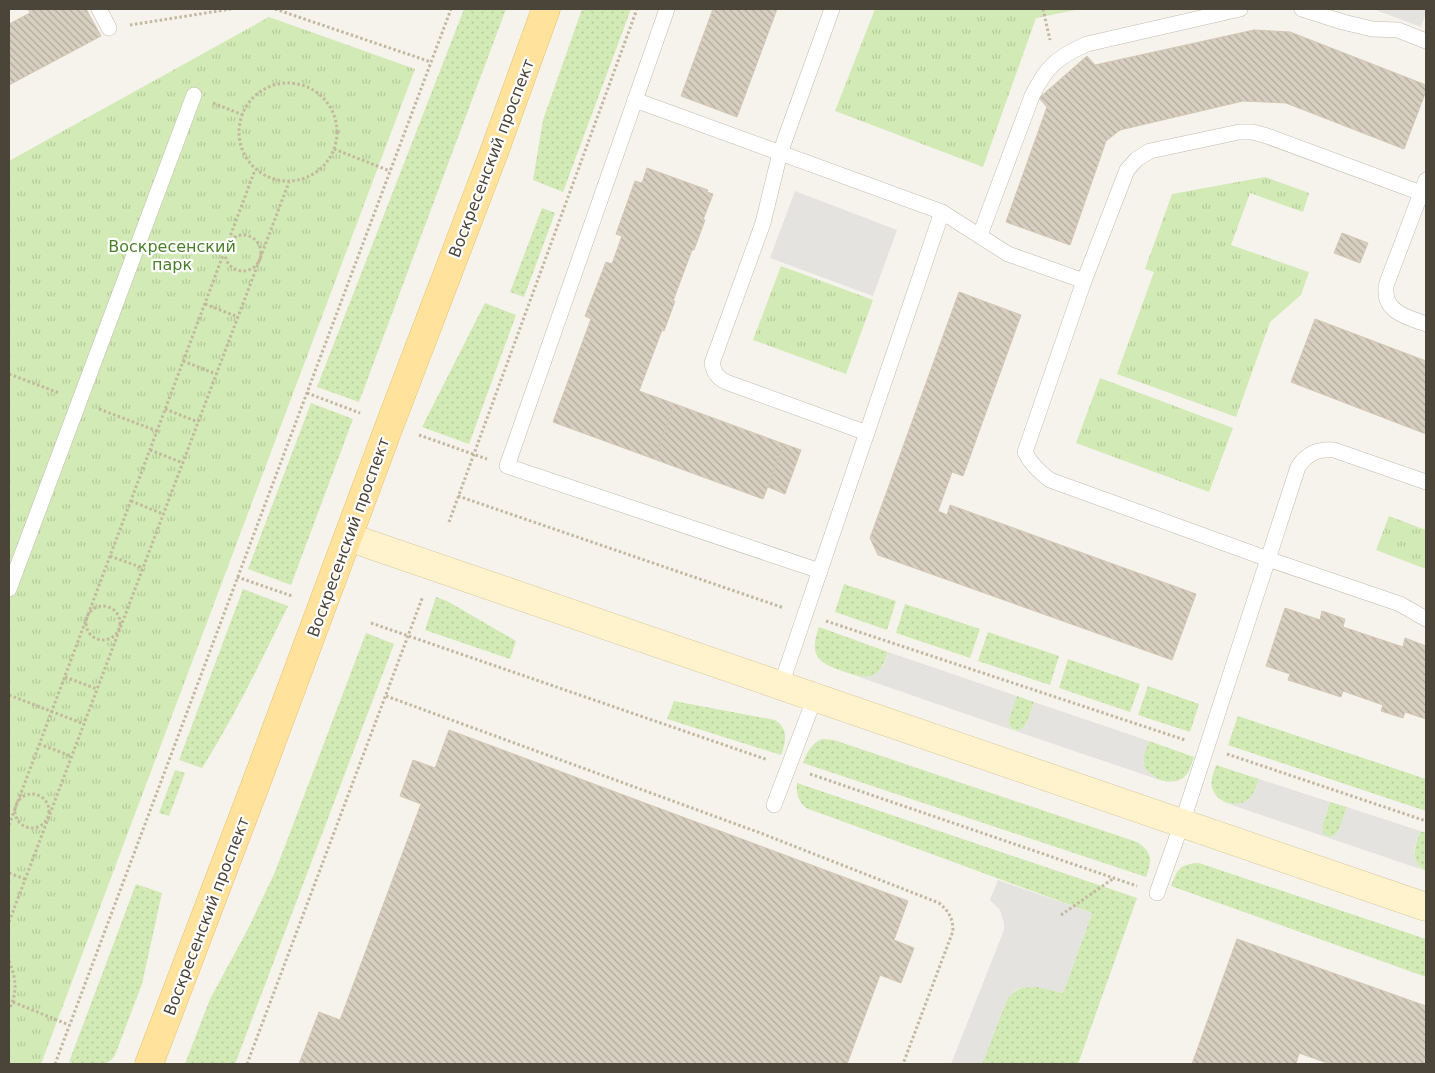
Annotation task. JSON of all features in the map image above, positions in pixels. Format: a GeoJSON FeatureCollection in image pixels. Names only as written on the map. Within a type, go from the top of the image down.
{"type":"FeatureCollection","features":[{"type":"Feature","properties":{"kind":"main road","name":"Воскресенский проспект"},"geometry":{"type":"LineString","coordinates":[[150,1064],[546,9]]}},
{"type":"Feature","properties":{"kind":"main road"},"geometry":{"type":"LineString","coordinates":[[348,536],[1426,907]]}},
{"type":"Feature","properties":{"kind":"lane"},"geometry":{"type":"LineString","coordinates":[[99,9],[109,28]]}},
{"type":"Feature","properties":{"kind":"lane"},"geometry":{"type":"LineString","coordinates":[[667,9],[507,466],[820,571]]}},
{"type":"Feature","properties":{"kind":"lane"},"geometry":{"type":"LineString","coordinates":[[832,9],[780,153],[763,223],[712,363],[714,371],[721,380],[867,433]]}},
{"type":"Feature","properties":{"kind":"lane"},"geometry":{"type":"LineString","coordinates":[[980,235],[1032,96],[1041,78],[1054,62],[1071,51],[1087,44],[1240,9]]}},
{"type":"Feature","properties":{"kind":"lane"},"geometry":{"type":"LineString","coordinates":[[1302,9],[1365,28],[1398,30],[1426,41]]}},
{"type":"Feature","properties":{"kind":"lane"},"geometry":{"type":"LineString","coordinates":[[9,589],[194,95]]}},
{"type":"Feature","properties":{"kind":"lane"},"geometry":{"type":"LineString","coordinates":[[635,100],[942,212],[1008,254],[1084,281]]}},
{"type":"Feature","properties":{"kind":"lane"},"geometry":{"type":"LineString","coordinates":[[1426,324],[1396,311],[1388,302],[1386,291],[1388,280],[1424,186],[1253,132],[1239,132],[1150,152],[1137,159],[1128,170],[1084,281],[1025,452],[1038,472],[1050,480],[1268,559],[1400,604],[1426,619]]}},
{"type":"Feature","properties":{"kind":"lane"},"geometry":{"type":"LineString","coordinates":[[781,684],[942,212]]}},
{"type":"Feature","properties":{"kind":"lane"},"geometry":{"type":"LineString","coordinates":[[1157,892],[1182,823],[1298,466],[1310,454],[1326,449],[1334,450],[1426,482]]}},
{"type":"Feature","properties":{"kind":"lane"},"geometry":{"type":"LineString","coordinates":[[774,805],[815,697]]}},
{"type":"Feature","properties":{"kind":"path"},"geometry":{"type":"LineString","coordinates":[[109,28],[231,9]]}},
{"type":"Feature","properties":{"kind":"path"},"geometry":{"type":"LineString","coordinates":[[276,9],[431,62]]}},
{"type":"Feature","properties":{"kind":"path"},"geometry":{"type":"LineString","coordinates":[[55,1064],[451,9]]}},
{"type":"Feature","properties":{"kind":"path"},"geometry":{"type":"LineString","coordinates":[[449,522],[637,9]]}},
{"type":"Feature","properties":{"kind":"path"},"geometry":{"type":"LineString","coordinates":[[1043,9],[1054,62]]}},
{"type":"Feature","properties":{"kind":"path"},"geometry":{"type":"LineString","coordinates":[[289,83],[306,86],[320,95],[331,108],[337,124],[337,141],[334,149],[331,157],[320,170],[306,179],[289,182],[271,178],[256,170],[245,156],[239,140],[240,123],[246,107],[257,94],[272,86],[289,83]]}},
{"type":"Feature","properties":{"kind":"path"},"geometry":{"type":"LineString","coordinates":[[194,95],[243,115]]}},
{"type":"Feature","properties":{"kind":"path"},"geometry":{"type":"LineString","coordinates":[[334,149],[390,171]]}},
{"type":"Feature","properties":{"kind":"path"},"geometry":{"type":"LineString","coordinates":[[9,825],[256,170]]}},
{"type":"Feature","properties":{"kind":"path"},"geometry":{"type":"LineString","coordinates":[[9,922],[289,182]]}},
{"type":"Feature","properties":{"kind":"path"},"geometry":{"type":"LineString","coordinates":[[246,236],[257,242],[260,248],[260,260],[252,268],[236,270],[227,263],[225,258],[226,246],[234,238],[246,236]]}},
{"type":"Feature","properties":{"kind":"path"},"geometry":{"type":"LineString","coordinates":[[204,304],[238,317]]}},
{"type":"Feature","properties":{"kind":"path"},"geometry":{"type":"LineString","coordinates":[[183,361],[216,374]]}},
{"type":"Feature","properties":{"kind":"path"},"geometry":{"type":"LineString","coordinates":[[307,393],[360,413]]}},
{"type":"Feature","properties":{"kind":"path"},"geometry":{"type":"LineString","coordinates":[[166,409],[198,422]]}},
{"type":"Feature","properties":{"kind":"path"},"geometry":{"type":"LineString","coordinates":[[419,435],[507,466]]}},
{"type":"Feature","properties":{"kind":"path"},"geometry":{"type":"LineString","coordinates":[[150,450],[182,463]]}},
{"type":"Feature","properties":{"kind":"path"},"geometry":{"type":"LineString","coordinates":[[458,496],[805,615],[1426,821]]}},
{"type":"Feature","properties":{"kind":"path"},"geometry":{"type":"LineString","coordinates":[[131,501],[163,514]]}},
{"type":"Feature","properties":{"kind":"path"},"geometry":{"type":"LineString","coordinates":[[110,556],[143,568]]}},
{"type":"Feature","properties":{"kind":"path"},"geometry":{"type":"LineString","coordinates":[[237,577],[292,596]]}},
{"type":"Feature","properties":{"kind":"path"},"geometry":{"type":"LineString","coordinates":[[247,1064],[423,596]]}},
{"type":"Feature","properties":{"kind":"path"},"geometry":{"type":"LineString","coordinates":[[107,606],[112,608],[119,616],[120,628],[108,639],[97,638],[89,631],[86,621],[88,616],[96,608],[107,606]]}},
{"type":"Feature","properties":{"kind":"path"},"geometry":{"type":"LineString","coordinates":[[371,623],[409,636]]}},
{"type":"Feature","properties":{"kind":"path"},"geometry":{"type":"LineString","coordinates":[[65,677],[97,689]]}},
{"type":"Feature","properties":{"kind":"path"},"geometry":{"type":"LineString","coordinates":[[9,695],[84,724]]}},
{"type":"Feature","properties":{"kind":"path"},"geometry":{"type":"LineString","coordinates":[[386,696],[763,834],[946,908],[950,915],[953,931],[903,1064]]}},
{"type":"Feature","properties":{"kind":"path"},"geometry":{"type":"LineString","coordinates":[[39,744],[71,756]]}},
{"type":"Feature","properties":{"kind":"path"},"geometry":{"type":"LineString","coordinates":[[30,794],[41,796],[48,805],[48,816],[42,825],[32,828],[26,827],[16,815],[16,804],[30,794]]}},
{"type":"Feature","properties":{"kind":"path"},"geometry":{"type":"LineString","coordinates":[[9,873],[25,879]]}},
{"type":"Feature","properties":{"kind":"path"},"geometry":{"type":"LineString","coordinates":[[1061,915],[1114,878]]}},
{"type":"Feature","properties":{"kind":"path"},"geometry":{"type":"LineString","coordinates":[[9,960],[16,988],[13,1002],[9,1009]]}},
{"type":"Feature","properties":{"kind":"path"},"geometry":{"type":"LineString","coordinates":[[13,1002],[70,1025]]}},
{"type":"Feature","properties":{"kind":"green space"},"geometry":{"type":"Polygon","coordinates":[[[464,9],[506,9],[359,402],[317,387],[464,9]]]}},
{"type":"Feature","properties":{"kind":"green space"},"geometry":{"type":"Polygon","coordinates":[[[582,9],[631,9],[563,192],[533,180],[543,120],[582,9]]]}},
{"type":"Feature","properties":{"kind":"green space"},"geometry":{"type":"Polygon","coordinates":[[[875,9],[1080,9],[1036,18],[983,167],[835,111],[875,9]]]}},
{"type":"Feature","properties":{"kind":"green space","name":"Воскресенский парк"},"geometry":{"type":"Polygon","coordinates":[[[269,17],[415,69],[41,1064],[9,1064],[9,161],[269,17]]]}},
{"type":"Feature","properties":{"kind":"green space"},"geometry":{"type":"Polygon","coordinates":[[[1265,177],[1309,193],[1303,212],[1250,193],[1231,245],[1309,272],[1301,295],[1270,322],[1236,417],[1117,374],[1154,272],[1145,269],[1172,194],[1265,177]]]}},
{"type":"Feature","properties":{"kind":"green space"},"geometry":{"type":"Polygon","coordinates":[[[542,208],[555,213],[524,297],[510,292],[542,208]]]}},
{"type":"Feature","properties":{"kind":"green space"},"geometry":{"type":"Polygon","coordinates":[[[781,266],[873,300],[846,374],[753,340],[781,266]]]}},
{"type":"Feature","properties":{"kind":"green space"},"geometry":{"type":"Polygon","coordinates":[[[485,303],[516,315],[469,444],[422,427],[485,303]]]}},
{"type":"Feature","properties":{"kind":"green space"},"geometry":{"type":"Polygon","coordinates":[[[1100,378],[1233,428],[1209,492],[1076,443],[1100,378]]]}},
{"type":"Feature","properties":{"kind":"green space"},"geometry":{"type":"Polygon","coordinates":[[[311,403],[353,419],[291,585],[248,569],[311,403]]]}},
{"type":"Feature","properties":{"kind":"green space"},"geometry":{"type":"Polygon","coordinates":[[[1389,516],[1426,530],[1426,569],[1376,550],[1389,516]]]}},
{"type":"Feature","properties":{"kind":"green space"},"geometry":{"type":"Polygon","coordinates":[[[844,584],[896,601],[887,630],[835,612],[844,584]]]}},
{"type":"Feature","properties":{"kind":"green space"},"geometry":{"type":"Polygon","coordinates":[[[243,589],[288,606],[237,708],[202,768],[179,760],[243,589]]]}},
{"type":"Feature","properties":{"kind":"green space"},"geometry":{"type":"Polygon","coordinates":[[[436,597],[447,601],[516,641],[510,659],[425,630],[436,597]]]}},
{"type":"Feature","properties":{"kind":"green space"},"geometry":{"type":"Polygon","coordinates":[[[905,604],[980,629],[970,658],[896,633],[905,604]]]}},
{"type":"Feature","properties":{"kind":"green space"},"geometry":{"type":"Polygon","coordinates":[[[819,627],[888,652],[881,668],[873,676],[867,677],[836,669],[822,662],[818,657],[815,645],[819,627]]]}},
{"type":"Feature","properties":{"kind":"green space"},"geometry":{"type":"Polygon","coordinates":[[[988,632],[1059,656],[1050,685],[978,661],[988,632]]]}},
{"type":"Feature","properties":{"kind":"green space"},"geometry":{"type":"Polygon","coordinates":[[[366,633],[394,644],[235,1064],[185,1064],[210,999],[248,929],[275,872],[366,633]]]}},
{"type":"Feature","properties":{"kind":"green space"},"geometry":{"type":"Polygon","coordinates":[[[1068,659],[1140,684],[1130,712],[1059,688],[1068,659]]]}},
{"type":"Feature","properties":{"kind":"green space"},"geometry":{"type":"Polygon","coordinates":[[[1148,686],[1199,704],[1190,732],[1138,715],[1148,686]]]}},
{"type":"Feature","properties":{"kind":"green space"},"geometry":{"type":"Polygon","coordinates":[[[1017,696],[1034,702],[1025,726],[1018,730],[1010,727],[1009,724],[1017,696]]]}},
{"type":"Feature","properties":{"kind":"green space"},"geometry":{"type":"Polygon","coordinates":[[[674,701],[775,720],[783,727],[785,736],[781,755],[667,719],[674,701]]]}},
{"type":"Feature","properties":{"kind":"green space"},"geometry":{"type":"Polygon","coordinates":[[[1238,716],[1426,779],[1426,811],[1228,745],[1238,716]]]}},
{"type":"Feature","properties":{"kind":"green space"},"geometry":{"type":"Polygon","coordinates":[[[822,739],[834,740],[1137,842],[1146,849],[1150,857],[1146,877],[803,763],[810,749],[822,739]]]}},
{"type":"Feature","properties":{"kind":"green space"},"geometry":{"type":"Polygon","coordinates":[[[1149,741],[1194,757],[1189,771],[1183,778],[1178,781],[1165,781],[1147,772],[1143,760],[1149,741]]]}},
{"type":"Feature","properties":{"kind":"green space"},"geometry":{"type":"Polygon","coordinates":[[[1216,765],[1259,779],[1251,797],[1246,801],[1235,804],[1219,798],[1212,788],[1216,765]]]}},
{"type":"Feature","properties":{"kind":"green space"},"geometry":{"type":"Polygon","coordinates":[[[175,770],[185,773],[169,816],[159,813],[175,770]]]}},
{"type":"Feature","properties":{"kind":"green space"},"geometry":{"type":"Polygon","coordinates":[[[797,783],[1137,898],[1078,1064],[982,1064],[1007,999],[1013,993],[1019,989],[1033,986],[1063,993],[1092,913],[806,808],[798,797],[797,783]]]}},
{"type":"Feature","properties":{"kind":"green space"},"geometry":{"type":"Polygon","coordinates":[[[1330,802],[1347,807],[1340,829],[1333,836],[1328,837],[1323,834],[1322,826],[1330,802]]]}},
{"type":"Feature","properties":{"kind":"green space"},"geometry":{"type":"Polygon","coordinates":[[[1420,831],[1426,833],[1426,871],[1417,863],[1414,853],[1420,831]]]}},
{"type":"Feature","properties":{"kind":"green space"},"geometry":{"type":"Polygon","coordinates":[[[1199,863],[1426,939],[1426,977],[1171,886],[1175,875],[1183,866],[1199,863]]]}},
{"type":"Feature","properties":{"kind":"green space"},"geometry":{"type":"Polygon","coordinates":[[[136,884],[162,893],[142,984],[115,1055],[111,1060],[98,1064],[69,1062],[136,884]]]}},
{"type":"Feature","properties":{"kind":"shaded area"},"geometry":{"type":"Polygon","coordinates":[[[1373,9],[1426,9],[1426,13],[1421,27],[1373,9]]]}},
{"type":"Feature","properties":{"kind":"shaded area"},"geometry":{"type":"Polygon","coordinates":[[[795,191],[897,230],[873,296],[770,258],[795,191]]]}},
{"type":"Feature","properties":{"kind":"shaded area"},"geometry":{"type":"Polygon","coordinates":[[[888,652],[1017,696],[1009,719],[1011,728],[1015,731],[856,676],[869,677],[876,674],[884,665],[888,652]]]}},
{"type":"Feature","properties":{"kind":"shaded area"},"geometry":{"type":"Polygon","coordinates":[[[1034,702],[1149,741],[1144,755],[1144,765],[1147,771],[1160,780],[1015,731],[1020,730],[1026,725],[1034,702]]]}},
{"type":"Feature","properties":{"kind":"shaded area"},"geometry":{"type":"Polygon","coordinates":[[[1259,779],[1330,802],[1322,826],[1323,833],[1327,837],[1332,837],[1338,832],[1347,807],[1420,831],[1414,848],[1414,857],[1420,868],[1426,871],[1226,803],[1241,804],[1248,800],[1255,791],[1259,779]]]}},
{"type":"Feature","properties":{"kind":"shaded area"},"geometry":{"type":"Polygon","coordinates":[[[998,880],[1092,913],[1063,993],[1038,987],[1019,988],[1007,999],[982,1064],[951,1064],[1004,930],[1000,910],[990,900],[998,880]]]}},
{"type":"Feature","properties":{"kind":"building"},"geometry":{"type":"Polygon","coordinates":[[[28,9],[86,9],[101,36],[9,85],[9,24],[30,13],[28,9]]]}},
{"type":"Feature","properties":{"kind":"building"},"geometry":{"type":"Polygon","coordinates":[[[713,9],[777,9],[737,117],[681,96],[713,9]]]}},
{"type":"Feature","properties":{"kind":"building"},"geometry":{"type":"Polygon","coordinates":[[[1254,30],[1290,32],[1426,85],[1426,91],[1404,149],[1286,103],[1243,101],[1120,130],[1106,141],[1070,245],[1006,222],[1047,107],[1039,98],[1087,56],[1095,65],[1254,30]]]}},
{"type":"Feature","properties":{"kind":"building"},"geometry":{"type":"Polygon","coordinates":[[[647,168],[708,190],[707,192],[713,194],[694,250],[692,250],[673,301],[675,301],[664,331],[662,330],[639,391],[675,404],[654,459],[553,422],[591,319],[585,316],[606,262],[612,264],[622,236],[616,234],[635,181],[642,183],[647,168]]]}},
{"type":"Feature","properties":{"kind":"building"},"geometry":{"type":"Polygon","coordinates":[[[1342,233],[1368,243],[1360,263],[1334,253],[1342,233]]]}},
{"type":"Feature","properties":{"kind":"building"},"geometry":{"type":"Polygon","coordinates":[[[959,292],[1021,315],[963,476],[952,472],[938,511],[947,515],[950,505],[1196,594],[1172,660],[878,555],[870,538],[959,292]]]}},
{"type":"Feature","properties":{"kind":"building"},"geometry":{"type":"Polygon","coordinates":[[[1315,319],[1426,361],[1426,434],[1291,382],[1315,319]]]}},
{"type":"Feature","properties":{"kind":"building"},"geometry":{"type":"Polygon","coordinates":[[[675,404],[784,444],[763,499],[654,459],[675,404]]]}},
{"type":"Feature","properties":{"kind":"building"},"geometry":{"type":"Polygon","coordinates":[[[784,444],[801,450],[785,494],[768,487],[784,444]]]}},
{"type":"Feature","properties":{"kind":"building"},"geometry":{"type":"Polygon","coordinates":[[[1285,608],[1320,620],[1322,611],[1345,619],[1343,627],[1403,647],[1405,638],[1426,646],[1426,719],[1405,712],[1403,718],[1381,711],[1383,705],[1343,691],[1341,697],[1288,680],[1290,674],[1266,666],[1285,608]]]}},
{"type":"Feature","properties":{"kind":"building"},"geometry":{"type":"Polygon","coordinates":[[[449,730],[908,901],[894,940],[914,948],[901,983],[880,975],[847,1064],[299,1064],[319,1012],[340,1020],[421,804],[400,796],[413,760],[435,768],[449,730]]]}},
{"type":"Feature","properties":{"kind":"building"},"geometry":{"type":"Polygon","coordinates":[[[1237,939],[1426,1006],[1426,1064],[1330,1064],[1299,1053],[1296,1064],[1192,1064],[1237,939]]]}}]}
